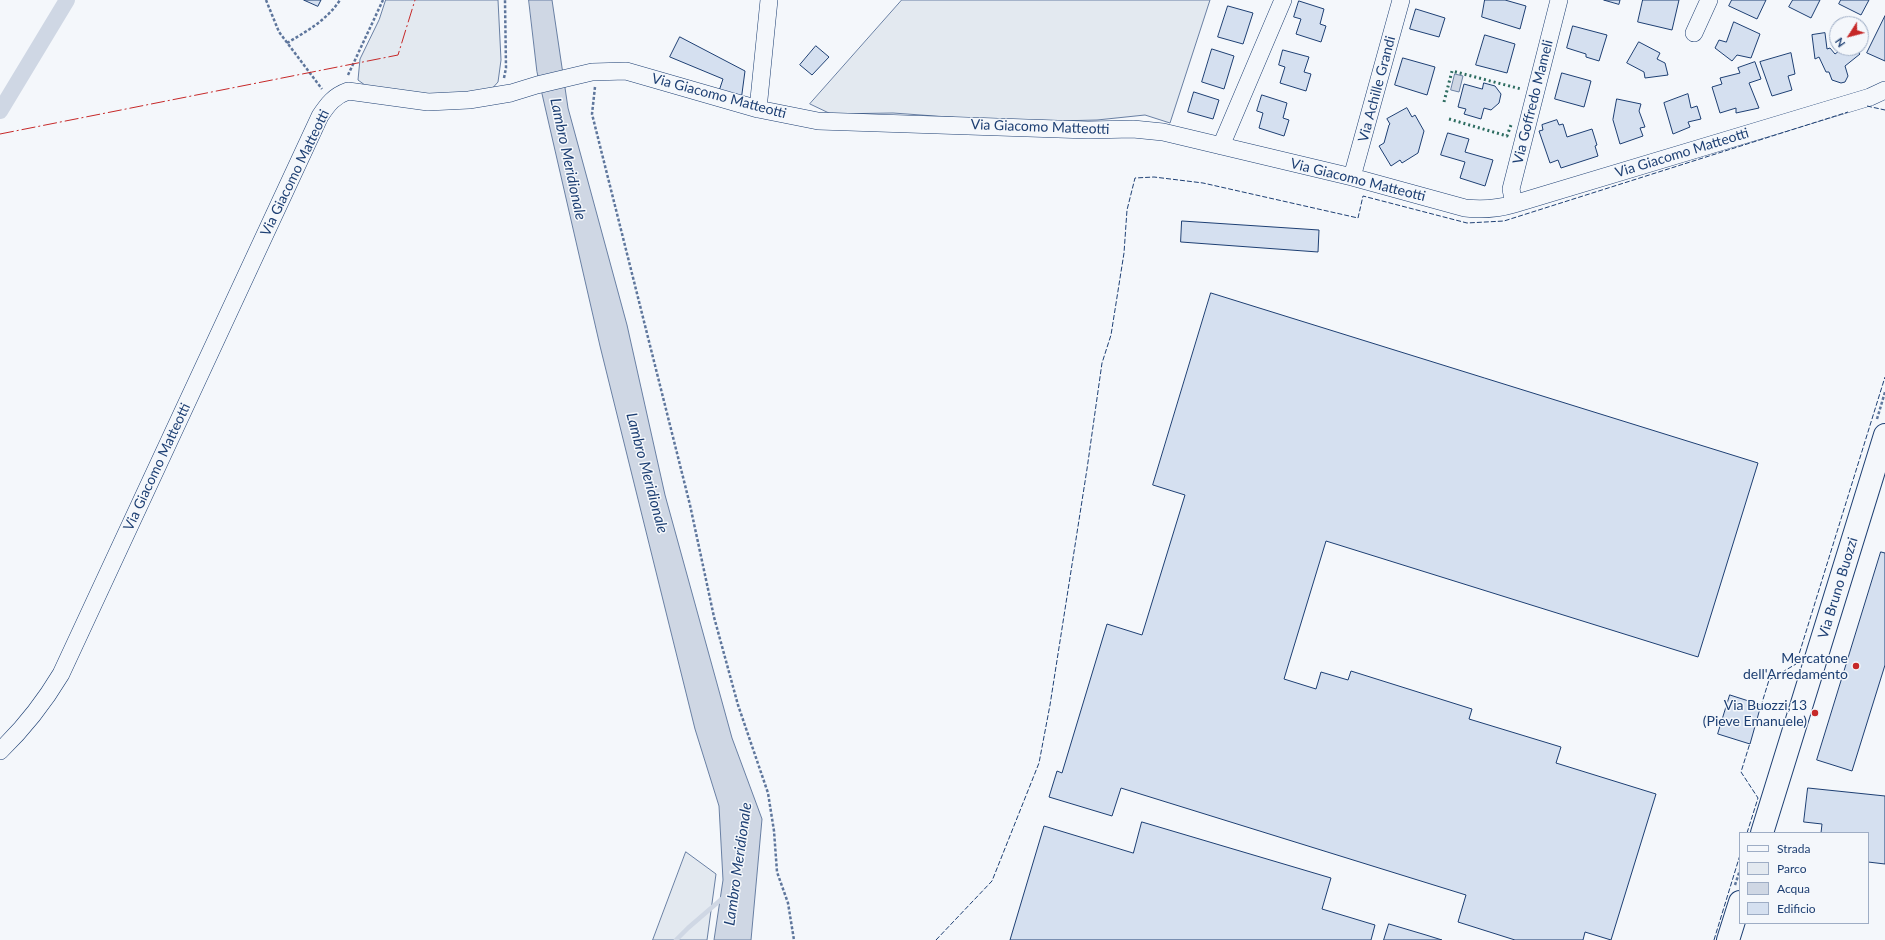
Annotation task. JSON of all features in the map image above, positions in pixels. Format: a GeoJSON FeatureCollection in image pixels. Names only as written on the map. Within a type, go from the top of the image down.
{"type":"FeatureCollection","features":[{"type":"Feature","properties":{"kind":"main road","name":"Via Bruno Buozzi"},"geometry":{"type":"LineString","coordinates":[[1762,832],[1885,435]]}},
{"type":"Feature","properties":{"kind":"main road"},"geometry":{"type":"LineString","coordinates":[[1728,940],[1739,905]]}},
{"type":"Feature","properties":{"kind":"street"},"geometry":{"type":"LineString","coordinates":[[758,109],[769,0]]}},
{"type":"Feature","properties":{"kind":"street"},"geometry":{"type":"LineString","coordinates":[[1221,146],[1283,0]]}},
{"type":"Feature","properties":{"kind":"street","name":"Via Achille Grandi"},"geometry":{"type":"LineString","coordinates":[[1352,177],[1401,0]]}},
{"type":"Feature","properties":{"kind":"street","name":"Via Goffredo Mameli"},"geometry":{"type":"LineString","coordinates":[[1514,204],[1511,189],[1559,0]]}},
{"type":"Feature","properties":{"kind":"street"},"geometry":{"type":"LineString","coordinates":[[1694,33],[1709,0]]}},
{"type":"Feature","properties":{"kind":"street","name":"Via Giacomo Matteotti"},"geometry":{"type":"LineString","coordinates":[[0,751],[21,731],[44,703],[61,674],[320,116],[334,98],[348,91],[428,102],[469,100],[500,94],[567,77],[602,72],[626,71],[758,109],[818,121],[1072,129],[1133,129],[1163,132],[1352,177],[1465,208],[1482,210],[1496,209],[1514,204],[1880,96]]}},
{"type":"Feature","properties":{"kind":"path"},"geometry":{"type":"LineString","coordinates":[[266,0],[279,32],[334,98],[383,0]]}},
{"type":"Feature","properties":{"kind":"path"},"geometry":{"type":"LineString","coordinates":[[287,43],[315,27],[334,10],[340,0]]}},
{"type":"Feature","properties":{"kind":"path"},"geometry":{"type":"LineString","coordinates":[[500,94],[506,68],[505,0]]}},
{"type":"Feature","properties":{"kind":"path"},"geometry":{"type":"LineString","coordinates":[[602,72],[594,89],[592,114],[690,505],[716,624],[738,705],[768,793],[774,831],[777,872],[788,903],[794,940]]}},
{"type":"Feature","properties":{"kind":"green space"},"geometry":{"type":"Polygon","coordinates":[[[386,0],[498,0],[501,60],[498,82],[489,92],[441,96],[369,88],[358,80],[360,59],[379,20],[386,0]]]}},
{"type":"Feature","properties":{"kind":"green space"},"geometry":{"type":"Polygon","coordinates":[[[902,0],[1210,0],[1170,123],[1145,115],[1097,120],[1018,122],[893,113],[831,114],[810,104],[902,0]]]}},
{"type":"Feature","properties":{"kind":"green space"},"geometry":{"type":"Polygon","coordinates":[[[686,852],[716,874],[707,940],[653,940],[686,852]]]}},
{"type":"Feature","properties":{"kind":"water","name":"Lambro Meridionale"},"geometry":{"type":"Polygon","coordinates":[[[529,0],[552,0],[568,108],[627,325],[665,495],[732,738],[762,819],[751,940],[714,940],[723,880],[719,806],[695,729],[600,346],[537,72],[529,0]]]}},
{"type":"Feature","properties":{"kind":"water"},"geometry":{"type":"Polygon","coordinates":[[[1455,74],[1463,76],[1459,92],[1451,90],[1455,74]]]}},
{"type":"Feature","properties":{"kind":"building"},"geometry":{"type":"Polygon","coordinates":[[[304,0],[321,0],[318,6],[304,0]]]}},
{"type":"Feature","properties":{"kind":"building"},"geometry":{"type":"Polygon","coordinates":[[[1485,0],[1505,0],[1526,6],[1520,29],[1482,17],[1485,0]]]}},
{"type":"Feature","properties":{"kind":"building"},"geometry":{"type":"Polygon","coordinates":[[[1604,0],[1620,0],[1619,4],[1604,0]]]}},
{"type":"Feature","properties":{"kind":"building"},"geometry":{"type":"Polygon","coordinates":[[[1643,0],[1679,0],[1672,30],[1638,22],[1643,0]]]}},
{"type":"Feature","properties":{"kind":"building"},"geometry":{"type":"Polygon","coordinates":[[[1732,0],[1766,0],[1757,19],[1729,6],[1732,0]]]}},
{"type":"Feature","properties":{"kind":"building"},"geometry":{"type":"Polygon","coordinates":[[[1793,0],[1820,0],[1811,18],[1789,7],[1793,0]]]}},
{"type":"Feature","properties":{"kind":"building"},"geometry":{"type":"Polygon","coordinates":[[[1841,0],[1869,0],[1861,15],[1839,4],[1841,0]]]}},
{"type":"Feature","properties":{"kind":"building"},"geometry":{"type":"Polygon","coordinates":[[[1299,1],[1324,9],[1320,24],[1326,26],[1321,42],[1296,34],[1301,19],[1294,17],[1299,1]]]}},
{"type":"Feature","properties":{"kind":"building"},"geometry":{"type":"Polygon","coordinates":[[[1228,6],[1253,13],[1243,44],[1218,37],[1228,6]]]}},
{"type":"Feature","properties":{"kind":"building"},"geometry":{"type":"Polygon","coordinates":[[[1416,9],[1445,18],[1439,37],[1410,29],[1416,9]]]}},
{"type":"Feature","properties":{"kind":"building"},"geometry":{"type":"Polygon","coordinates":[[[1885,16],[1885,61],[1869,54],[1869,49],[1885,16]]]}},
{"type":"Feature","properties":{"kind":"building"},"geometry":{"type":"Polygon","coordinates":[[[1734,22],[1760,34],[1751,58],[1737,55],[1732,61],[1715,48],[1719,40],[1726,42],[1734,22]]]}},
{"type":"Feature","properties":{"kind":"building"},"geometry":{"type":"Polygon","coordinates":[[[1573,26],[1607,35],[1599,61],[1586,57],[1586,54],[1567,48],[1573,26]]]}},
{"type":"Feature","properties":{"kind":"building"},"geometry":{"type":"Polygon","coordinates":[[[1825,33],[1827,49],[1829,48],[1829,56],[1858,56],[1845,66],[1848,76],[1845,82],[1841,83],[1832,80],[1829,72],[1826,72],[1819,57],[1815,59],[1812,35],[1825,33]]]}},
{"type":"Feature","properties":{"kind":"building"},"geometry":{"type":"Polygon","coordinates":[[[1485,35],[1515,44],[1507,73],[1476,65],[1485,35]]]}},
{"type":"Feature","properties":{"kind":"building"},"geometry":{"type":"Polygon","coordinates":[[[680,37],[745,71],[741,101],[719,91],[723,79],[670,57],[680,37]]]}},
{"type":"Feature","properties":{"kind":"building"},"geometry":{"type":"Polygon","coordinates":[[[1639,42],[1660,53],[1657,59],[1665,63],[1668,75],[1645,78],[1644,72],[1627,63],[1639,42]]]}},
{"type":"Feature","properties":{"kind":"building"},"geometry":{"type":"Polygon","coordinates":[[[816,46],[829,57],[812,75],[800,65],[816,46]]]}},
{"type":"Feature","properties":{"kind":"building"},"geometry":{"type":"Polygon","coordinates":[[[1212,49],[1234,56],[1224,89],[1202,82],[1212,49]]]}},
{"type":"Feature","properties":{"kind":"building"},"geometry":{"type":"Polygon","coordinates":[[[1283,50],[1309,57],[1304,72],[1311,74],[1306,91],[1280,83],[1285,67],[1279,65],[1283,50]]]}},
{"type":"Feature","properties":{"kind":"building"},"geometry":{"type":"Polygon","coordinates":[[[1791,53],[1795,74],[1788,76],[1792,90],[1772,96],[1760,62],[1791,53]]]}},
{"type":"Feature","properties":{"kind":"building"},"geometry":{"type":"Polygon","coordinates":[[[1403,58],[1435,67],[1427,95],[1395,85],[1403,58]]]}},
{"type":"Feature","properties":{"kind":"building"},"geometry":{"type":"Polygon","coordinates":[[[1755,62],[1761,79],[1749,83],[1759,108],[1736,113],[1736,108],[1720,113],[1712,87],[1722,84],[1720,78],[1740,73],[1738,68],[1755,62]]]}},
{"type":"Feature","properties":{"kind":"building"},"geometry":{"type":"Polygon","coordinates":[[[1562,73],[1591,81],[1584,107],[1555,99],[1562,73]]]}},
{"type":"Feature","properties":{"kind":"building"},"geometry":{"type":"Polygon","coordinates":[[[1484,83],[1495,86],[1501,94],[1499,103],[1491,110],[1484,108],[1481,119],[1464,114],[1466,109],[1458,107],[1464,84],[1482,89],[1484,83]]]}},
{"type":"Feature","properties":{"kind":"building"},"geometry":{"type":"Polygon","coordinates":[[[1194,92],[1219,100],[1213,119],[1188,112],[1194,92]]]}},
{"type":"Feature","properties":{"kind":"building"},"geometry":{"type":"Polygon","coordinates":[[[1688,94],[1691,108],[1697,106],[1701,119],[1688,122],[1690,127],[1673,134],[1664,103],[1688,94]]]}},
{"type":"Feature","properties":{"kind":"building"},"geometry":{"type":"Polygon","coordinates":[[[1262,95],[1287,103],[1283,118],[1289,120],[1284,136],[1259,128],[1263,113],[1257,111],[1262,95]]]}},
{"type":"Feature","properties":{"kind":"building"},"geometry":{"type":"Polygon","coordinates":[[[1617,99],[1641,104],[1639,111],[1645,127],[1640,128],[1643,136],[1620,144],[1613,120],[1617,99]]]}},
{"type":"Feature","properties":{"kind":"building"},"geometry":{"type":"Polygon","coordinates":[[[1407,108],[1412,117],[1415,115],[1424,131],[1418,153],[1402,163],[1400,160],[1391,166],[1379,146],[1384,143],[1390,124],[1387,119],[1407,108]]]}},
{"type":"Feature","properties":{"kind":"building"},"geometry":{"type":"Polygon","coordinates":[[[1557,120],[1559,125],[1563,124],[1567,137],[1592,129],[1597,145],[1595,146],[1598,156],[1561,168],[1558,160],[1550,163],[1539,131],[1543,130],[1542,125],[1557,120]]]}},
{"type":"Feature","properties":{"kind":"building"},"geometry":{"type":"Polygon","coordinates":[[[1448,133],[1469,139],[1465,152],[1493,160],[1485,186],[1460,178],[1465,162],[1441,155],[1448,133]]]}},
{"type":"Feature","properties":{"kind":"building"},"geometry":{"type":"Polygon","coordinates":[[[1182,221],[1319,230],[1318,252],[1181,242],[1182,221]]]}},
{"type":"Feature","properties":{"kind":"building"},"geometry":{"type":"Polygon","coordinates":[[[1211,293],[1758,463],[1698,657],[1326,541],[1284,679],[1316,689],[1321,672],[1348,680],[1351,671],[1472,709],[1469,719],[1561,747],[1556,763],[1656,794],[1611,940],[1585,932],[1583,940],[1515,940],[1458,922],[1466,895],[1121,788],[1112,816],[1049,797],[1057,771],[1062,773],[1107,624],[1142,635],[1185,495],[1153,485],[1211,293]]]}},
{"type":"Feature","properties":{"kind":"building"},"geometry":{"type":"Polygon","coordinates":[[[1881,552],[1885,553],[1885,665],[1852,771],[1817,760],[1881,552]]]}},
{"type":"Feature","properties":{"kind":"building"},"geometry":{"type":"Polygon","coordinates":[[[1730,695],[1761,705],[1750,744],[1718,734],[1730,695]]]}},
{"type":"Feature","properties":{"kind":"building"},"geometry":{"type":"Polygon","coordinates":[[[1808,788],[1885,796],[1885,864],[1869,862],[1869,832],[1821,832],[1822,824],[1804,822],[1808,788]]]}},
{"type":"Feature","properties":{"kind":"building"},"geometry":{"type":"Polygon","coordinates":[[[1142,822],[1331,878],[1322,909],[1375,925],[1371,940],[1010,940],[1044,826],[1133,853],[1142,822]]]}},
{"type":"Feature","properties":{"kind":"building"},"geometry":{"type":"Polygon","coordinates":[[[1389,924],[1426,935],[1442,940],[1384,940],[1389,924]]]}},
{"type":"Feature","properties":{"kind":"waterway"},"geometry":{"type":"LineString","coordinates":[[0,111],[67,0]]}},
{"type":"Feature","properties":{"kind":"waterway","name":"Lambro Meridionale"},"geometry":{"type":"LineString","coordinates":[[676,940],[724,897]]}},
{"type":"Feature","properties":{"kind":"hedge"},"geometry":{"type":"LineString","coordinates":[[1444,102],[1452,71],[1521,89]]}},
{"type":"Feature","properties":{"kind":"hedge"},"geometry":{"type":"LineString","coordinates":[[1449,119],[1507,136],[1511,125]]}},
{"type":"Feature","properties":{"kind":"fence"},"geometry":{"type":"LineString","coordinates":[[1867,106],[1885,110]]}},
{"type":"Feature","properties":{"kind":"fence"},"geometry":{"type":"LineString","coordinates":[[936,940],[992,881],[1039,763],[1050,705],[1102,363],[1111,335],[1124,253],[1127,210],[1135,178],[1154,177],[1203,183],[1358,218],[1363,196],[1467,223],[1504,221],[1848,112]]}},
{"type":"Feature","properties":{"kind":"fence"},"geometry":{"type":"LineString","coordinates":[[1761,706],[1769,680],[1796,664],[1885,377]]}},
{"type":"Feature","properties":{"kind":"fence"},"geometry":{"type":"LineString","coordinates":[[1747,832],[1758,798],[1741,772],[1750,743]]}},
{"type":"Feature","properties":{"kind":"fence"},"geometry":{"type":"LineString","coordinates":[[1714,940],[1739,858]]}},
{"type":"Feature","properties":{"kind":"power"},"geometry":{"type":"LineString","coordinates":[[0,134],[398,55],[415,0]]}},
{"type":"Feature","properties":{"kind":"place","name":"Mercatone dell'Arredamento"},"geometry":{"type":"Point","coordinates":[1856,666]}},
{"type":"Feature","properties":{"kind":"place","name":"Via Buozzi,13 (Pieve Emanuele)"},"geometry":{"type":"Point","coordinates":[1815,713]}}]}
